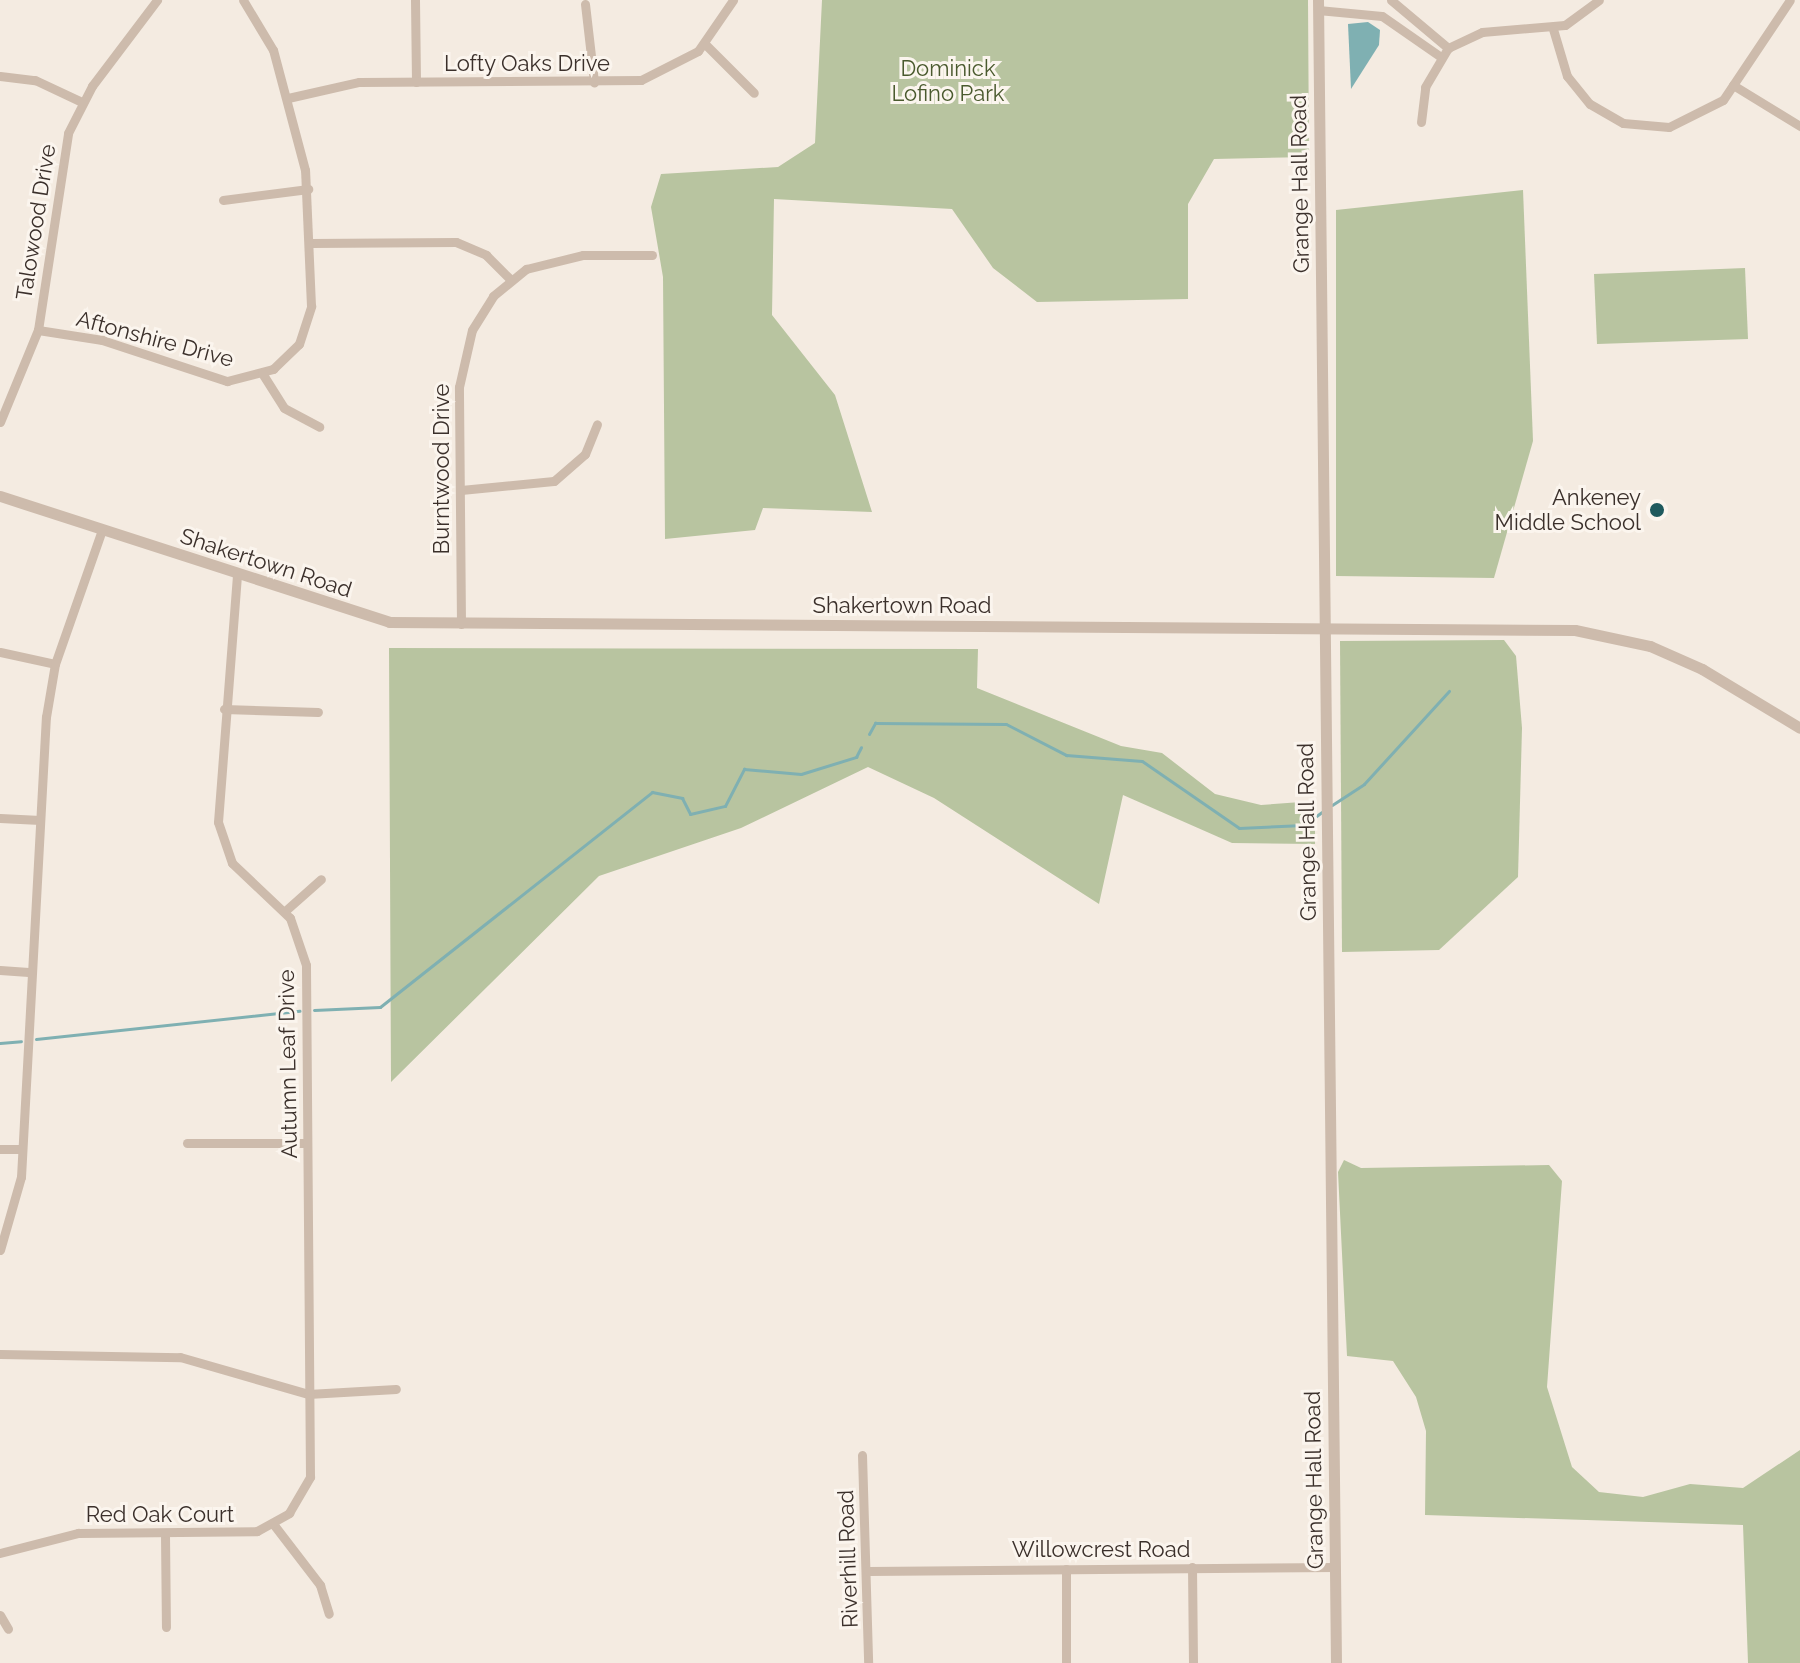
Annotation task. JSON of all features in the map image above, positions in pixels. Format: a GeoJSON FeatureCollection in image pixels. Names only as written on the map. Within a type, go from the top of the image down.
{"type":"FeatureCollection","features":[{"type":"Feature","properties":{"kind":"street","name":"Talowood Drive"},"geometry":{"type":"LineString","coordinates":[[0,422],[38,330],[61,156],[82,102],[157,0]]}},
{"type":"Feature","properties":{"kind":"street"},"geometry":{"type":"LineString","coordinates":[[243,0],[273,50],[288,98],[308,189],[311,243],[306,329],[289,357],[262,373],[284,408],[319,427]]}},
{"type":"Feature","properties":{"kind":"street"},"geometry":{"type":"LineString","coordinates":[[415,0],[416,82]]}},
{"type":"Feature","properties":{"kind":"street","name":"Lofty Oaks Drive"},"geometry":{"type":"LineString","coordinates":[[288,98],[347,83],[594,82],[650,77],[705,44],[733,0]]}},
{"type":"Feature","properties":{"kind":"street"},"geometry":{"type":"LineString","coordinates":[[1391,0],[1448,48]]}},
{"type":"Feature","properties":{"kind":"street"},"geometry":{"type":"LineString","coordinates":[[1421,122],[1423,95],[1448,48],[1482,32],[1553,29],[1599,0]]}},
{"type":"Feature","properties":{"kind":"street"},"geometry":{"type":"LineString","coordinates":[[1553,29],[1575,88],[1623,123],[1684,124],[1711,110],[1733,85],[1790,0]]}},
{"type":"Feature","properties":{"kind":"street"},"geometry":{"type":"LineString","coordinates":[[585,4],[594,82]]}},
{"type":"Feature","properties":{"kind":"street"},"geometry":{"type":"LineString","coordinates":[[1318,5],[1382,16],[1441,57]]}},
{"type":"Feature","properties":{"kind":"street","name":"Grange Hall Road"},"geometry":{"type":"LineString","coordinates":[[1318,5],[1336,1663]]}},
{"type":"Feature","properties":{"kind":"street"},"geometry":{"type":"LineString","coordinates":[[705,44],[754,93]]}},
{"type":"Feature","properties":{"kind":"street"},"geometry":{"type":"LineString","coordinates":[[0,76],[35,80],[82,102]]}},
{"type":"Feature","properties":{"kind":"street"},"geometry":{"type":"LineString","coordinates":[[1733,85],[1800,126]]}},
{"type":"Feature","properties":{"kind":"street"},"geometry":{"type":"LineString","coordinates":[[223,200],[308,189]]}},
{"type":"Feature","properties":{"kind":"street"},"geometry":{"type":"LineString","coordinates":[[311,243],[456,242],[486,255],[510,279],[563,257],[652,255]]}},
{"type":"Feature","properties":{"kind":"street","name":"Burntwood Drive"},"geometry":{"type":"LineString","coordinates":[[461,624],[463,355],[478,318],[510,279]]}},
{"type":"Feature","properties":{"kind":"street","name":"Aftonshire Drive"},"geometry":{"type":"LineString","coordinates":[[38,330],[102,340],[227,381],[262,373]]}},
{"type":"Feature","properties":{"kind":"street"},"geometry":{"type":"LineString","coordinates":[[461,490],[554,481],[585,454],[597,424]]}},
{"type":"Feature","properties":{"kind":"street","name":"Shakertown Road"},"geometry":{"type":"LineString","coordinates":[[0,496],[375,619],[461,624],[1575,630],[1615,637],[1702,669],[1800,728]]}},
{"type":"Feature","properties":{"kind":"street"},"geometry":{"type":"LineString","coordinates":[[0,1250],[22,1149],[40,820],[55,664],[102,530]]}},
{"type":"Feature","properties":{"kind":"street","name":"Autumn Leaf Drive"},"geometry":{"type":"LineString","coordinates":[[237,574],[224,709],[220,833],[238,870],[285,911],[306,965],[308,1394]]}},
{"type":"Feature","properties":{"kind":"street"},"geometry":{"type":"LineString","coordinates":[[0,652],[55,664]]}},
{"type":"Feature","properties":{"kind":"street"},"geometry":{"type":"LineString","coordinates":[[224,709],[318,712]]}},
{"type":"Feature","properties":{"kind":"street"},"geometry":{"type":"LineString","coordinates":[[0,818],[40,820]]}},
{"type":"Feature","properties":{"kind":"street"},"geometry":{"type":"LineString","coordinates":[[285,911],[321,879]]}},
{"type":"Feature","properties":{"kind":"street"},"geometry":{"type":"LineString","coordinates":[[0,970],[32,972]]}},
{"type":"Feature","properties":{"kind":"street"},"geometry":{"type":"LineString","coordinates":[[187,1143],[307,1143]]}},
{"type":"Feature","properties":{"kind":"street"},"geometry":{"type":"LineString","coordinates":[[0,1149],[22,1149]]}},
{"type":"Feature","properties":{"kind":"street"},"geometry":{"type":"LineString","coordinates":[[0,1354],[180,1357],[308,1394],[396,1389]]}},
{"type":"Feature","properties":{"kind":"street"},"geometry":{"type":"LineString","coordinates":[[308,1394],[310,1477],[274,1525],[320,1585],[329,1614]]}},
{"type":"Feature","properties":{"kind":"street","name":"Riverhill Road"},"geometry":{"type":"LineString","coordinates":[[862,1455],[868,1571],[868,1663]]}},
{"type":"Feature","properties":{"kind":"street","name":"Red Oak Court"},"geometry":{"type":"LineString","coordinates":[[0,1553],[62,1535],[165,1535],[274,1525]]}},
{"type":"Feature","properties":{"kind":"street"},"geometry":{"type":"LineString","coordinates":[[165,1535],[166,1627]]}},
{"type":"Feature","properties":{"kind":"street"},"geometry":{"type":"LineString","coordinates":[[1192,1567],[1193,1663]]}},
{"type":"Feature","properties":{"kind":"street","name":"Willowcrest Road"},"geometry":{"type":"LineString","coordinates":[[868,1571],[1335,1567]]}},
{"type":"Feature","properties":{"kind":"street"},"geometry":{"type":"LineString","coordinates":[[1066,1569],[1066,1663]]}},
{"type":"Feature","properties":{"kind":"street"},"geometry":{"type":"LineString","coordinates":[[0,1615],[8,1629]]}},
{"type":"Feature","properties":{"kind":"green space","name":"Dominick Lofino Park"},"geometry":{"type":"Polygon","coordinates":[[[822,0],[1308,0],[1309,157],[1214,159],[1188,204],[1188,299],[1037,302],[993,268],[952,209],[774,199],[772,315],[835,395],[872,512],[763,508],[755,530],[665,539],[663,277],[651,207],[661,174],[778,167],[815,143],[822,0]]]}},
{"type":"Feature","properties":{"kind":"green space"},"geometry":{"type":"Polygon","coordinates":[[[1523,190],[1533,441],[1494,578],[1336,576],[1336,210],[1523,190]]]}},
{"type":"Feature","properties":{"kind":"green space"},"geometry":{"type":"Polygon","coordinates":[[[1745,268],[1748,339],[1597,344],[1594,274],[1745,268]]]}},
{"type":"Feature","properties":{"kind":"green space"},"geometry":{"type":"Polygon","coordinates":[[[1504,640],[1516,656],[1522,728],[1518,877],[1439,950],[1342,952],[1340,641],[1504,640]]]}},
{"type":"Feature","properties":{"kind":"green space"},"geometry":{"type":"Polygon","coordinates":[[[389,648],[978,649],[977,688],[1121,746],[1162,753],[1215,794],[1261,805],[1315,801],[1315,844],[1232,843],[1123,795],[1099,904],[934,798],[868,767],[741,828],[599,876],[391,1082],[389,648]]]}},
{"type":"Feature","properties":{"kind":"green space"},"geometry":{"type":"Polygon","coordinates":[[[1344,1160],[1361,1168],[1549,1165],[1562,1181],[1547,1387],[1572,1467],[1599,1492],[1643,1497],[1690,1484],[1743,1488],[1800,1450],[1800,1663],[1748,1663],[1743,1525],[1425,1515],[1426,1431],[1416,1397],[1393,1361],[1347,1356],[1338,1172],[1344,1160]]]}},
{"type":"Feature","properties":{"kind":"water"},"geometry":{"type":"Polygon","coordinates":[[[1368,22],[1380,30],[1379,45],[1351,89],[1348,24],[1368,22]]]}},
{"type":"Feature","properties":{"kind":"waterway"},"geometry":{"type":"LineString","coordinates":[[1332,805],[1364,784],[1449,691]]}},
{"type":"Feature","properties":{"kind":"waterway"},"geometry":{"type":"LineString","coordinates":[[869,734],[875,723],[1006,724],[1066,755],[1142,761],[1239,828],[1304,825],[1322,812]]}},
{"type":"Feature","properties":{"kind":"waterway"},"geometry":{"type":"LineString","coordinates":[[314,1010],[380,1007],[652,792],[682,798],[690,814],[725,806],[744,769],[801,774],[856,757],[861,747]]}},
{"type":"Feature","properties":{"kind":"waterway"},"geometry":{"type":"LineString","coordinates":[[36,1039],[300,1011]]}},
{"type":"Feature","properties":{"kind":"waterway"},"geometry":{"type":"LineString","coordinates":[[0,1043],[21,1041]]}},
{"type":"Feature","properties":{"kind":"place","name":"Ankeney Middle School"},"geometry":{"type":"Point","coordinates":[1657,510]}}]}
